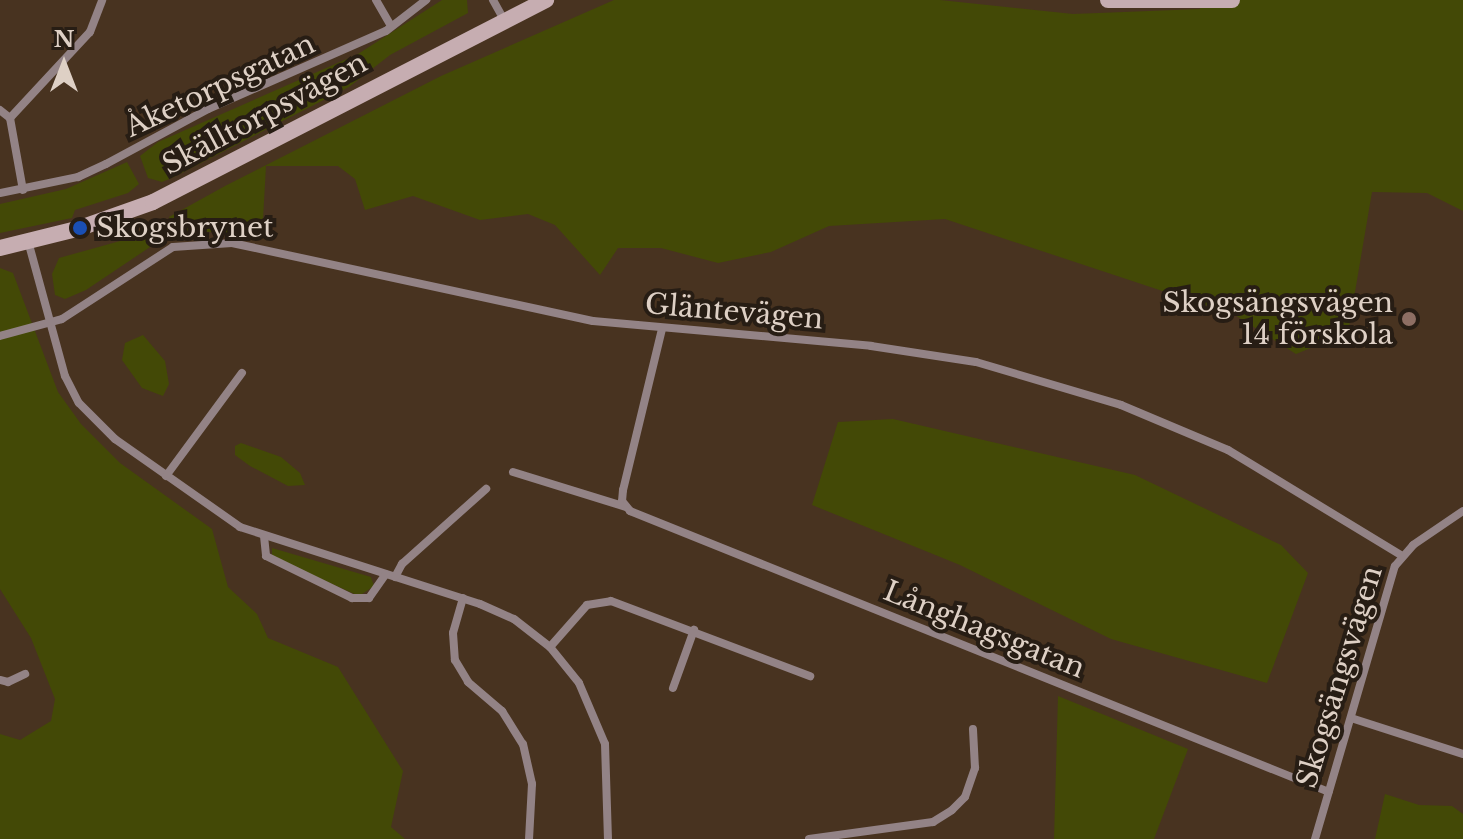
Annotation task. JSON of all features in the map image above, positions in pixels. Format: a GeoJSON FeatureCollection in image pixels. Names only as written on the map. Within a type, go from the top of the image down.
{"type":"FeatureCollection","features":[{"type":"Feature","properties":{"kind":"street"},"geometry":{"type":"LineString","coordinates":[[10,118],[90,32],[102,0]]}},
{"type":"Feature","properties":{"kind":"street"},"geometry":{"type":"LineString","coordinates":[[376,0],[391,26]]}},
{"type":"Feature","properties":{"kind":"street","name":"Åketorpsgatan"},"geometry":{"type":"LineString","coordinates":[[0,193],[23,190],[106,164],[208,109],[322,62],[391,26],[426,0]]}},
{"type":"Feature","properties":{"kind":"street"},"geometry":{"type":"LineString","coordinates":[[493,0],[504,20]]}},
{"type":"Feature","properties":{"kind":"street","name":"Skälltorpsvägen"},"geometry":{"type":"LineString","coordinates":[[0,248],[129,213],[546,0]]}},
{"type":"Feature","properties":{"kind":"street"},"geometry":{"type":"LineString","coordinates":[[1108,0],[1232,0]]}},
{"type":"Feature","properties":{"kind":"street"},"geometry":{"type":"LineString","coordinates":[[0,110],[10,118],[23,190]]}},
{"type":"Feature","properties":{"kind":"street"},"geometry":{"type":"LineString","coordinates":[[28,241],[48,324],[79,403],[115,439],[212,511],[264,536],[463,598],[514,619],[550,647],[579,683],[605,744],[609,839]]}},
{"type":"Feature","properties":{"kind":"street","name":"Gläntevägen"},"geometry":{"type":"LineString","coordinates":[[0,336],[48,324],[156,255],[206,241],[593,321],[871,346],[976,362],[1058,384],[1228,450],[1401,555]]}},
{"type":"Feature","properties":{"kind":"street"},"geometry":{"type":"LineString","coordinates":[[626,507],[623,490],[662,329]]}},
{"type":"Feature","properties":{"kind":"street"},"geometry":{"type":"LineString","coordinates":[[166,476],[242,373]]}},
{"type":"Feature","properties":{"kind":"street","name":"Långhagsgatan"},"geometry":{"type":"LineString","coordinates":[[513,472],[626,507],[1329,792]]}},
{"type":"Feature","properties":{"kind":"street"},"geometry":{"type":"LineString","coordinates":[[264,536],[266,556],[352,598],[369,598],[390,575],[486,489]]}},
{"type":"Feature","properties":{"kind":"street","name":"Skogsängsvägen"},"geometry":{"type":"LineString","coordinates":[[1315,839],[1401,555],[1463,511]]}},
{"type":"Feature","properties":{"kind":"street"},"geometry":{"type":"LineString","coordinates":[[463,598],[453,633],[455,660],[468,682],[502,711],[523,744],[532,784],[529,839]]}},
{"type":"Feature","properties":{"kind":"street"},"geometry":{"type":"LineString","coordinates":[[550,647],[587,605],[601,600],[694,630],[810,676]]}},
{"type":"Feature","properties":{"kind":"street"},"geometry":{"type":"LineString","coordinates":[[673,688],[694,630]]}},
{"type":"Feature","properties":{"kind":"street"},"geometry":{"type":"LineString","coordinates":[[0,680],[8,682],[25,674]]}},
{"type":"Feature","properties":{"kind":"street"},"geometry":{"type":"LineString","coordinates":[[1351,718],[1463,754]]}},
{"type":"Feature","properties":{"kind":"street"},"geometry":{"type":"LineString","coordinates":[[809,839],[933,822],[952,810],[965,797],[975,768],[973,729]]}},
{"type":"Feature","properties":{"kind":"green space"},"geometry":{"type":"Polygon","coordinates":[[[442,0],[467,0],[468,13],[390,55],[349,87],[174,177],[162,182],[148,178],[140,156],[158,142],[358,54],[442,0]]]}},
{"type":"Feature","properties":{"kind":"green space"},"geometry":{"type":"Polygon","coordinates":[[[614,0],[940,0],[1073,14],[1200,9],[1200,0],[1463,0],[1463,211],[1427,193],[1372,192],[1348,333],[1296,354],[1235,315],[945,219],[829,226],[771,252],[718,263],[661,248],[618,248],[600,275],[555,225],[528,214],[480,220],[413,196],[365,210],[355,179],[338,166],[266,166],[262,237],[200,231],[175,234],[169,217],[225,186],[441,76],[614,0]]]}},
{"type":"Feature","properties":{"kind":"green space"},"geometry":{"type":"Polygon","coordinates":[[[127,162],[139,184],[128,193],[75,210],[72,218],[0,233],[0,204],[66,189],[127,162]]]}},
{"type":"Feature","properties":{"kind":"green space"},"geometry":{"type":"Polygon","coordinates":[[[157,224],[162,239],[86,290],[65,299],[55,295],[52,274],[59,258],[138,236],[157,224]]]}},
{"type":"Feature","properties":{"kind":"green space"},"geometry":{"type":"Polygon","coordinates":[[[0,268],[13,273],[58,392],[81,424],[120,463],[212,529],[228,587],[257,614],[268,638],[338,667],[403,771],[391,827],[405,839],[0,839],[0,734],[20,740],[51,721],[55,699],[31,638],[0,589],[0,268]]]}},
{"type":"Feature","properties":{"kind":"green space"},"geometry":{"type":"Polygon","coordinates":[[[143,335],[165,361],[169,384],[163,396],[142,388],[122,360],[125,343],[143,335]]]}},
{"type":"Feature","properties":{"kind":"green space"},"geometry":{"type":"Polygon","coordinates":[[[893,419],[1135,475],[1281,545],[1308,573],[1267,683],[1111,639],[960,565],[812,505],[838,422],[893,419]]]}},
{"type":"Feature","properties":{"kind":"green space"},"geometry":{"type":"Polygon","coordinates":[[[241,443],[281,457],[300,473],[305,485],[288,486],[250,466],[235,455],[235,446],[241,443]]]}},
{"type":"Feature","properties":{"kind":"green space"},"geometry":{"type":"Polygon","coordinates":[[[272,548],[371,577],[374,586],[359,596],[281,561],[272,556],[272,548]]]}},
{"type":"Feature","properties":{"kind":"green space"},"geometry":{"type":"Polygon","coordinates":[[[1058,696],[1188,749],[1154,839],[1054,839],[1058,696]]]}},
{"type":"Feature","properties":{"kind":"green space"},"geometry":{"type":"Polygon","coordinates":[[[1385,794],[1419,805],[1452,806],[1463,814],[1463,839],[1375,839],[1385,794]]]}},
{"type":"Feature","properties":{"kind":"place","name":"Skogsbrynet"},"geometry":{"type":"Point","coordinates":[80,228]}},
{"type":"Feature","properties":{"kind":"place","name":"Skogsängsvägen 14 förskola"},"geometry":{"type":"Point","coordinates":[1409,319]}}]}
